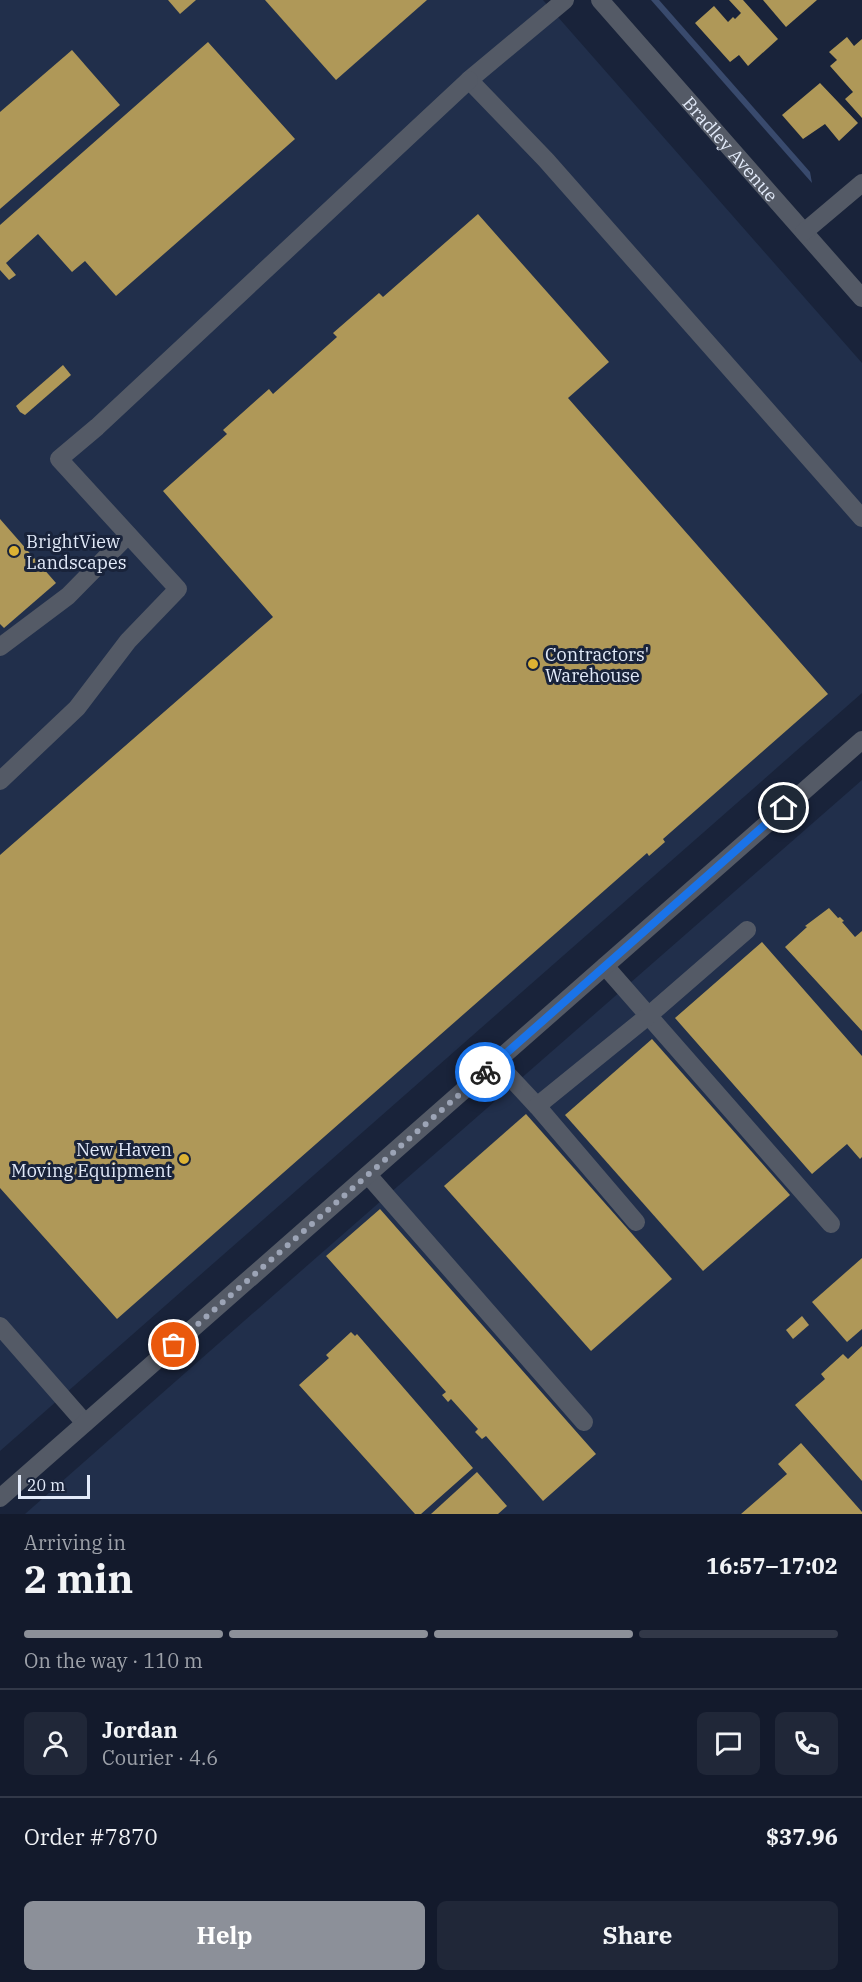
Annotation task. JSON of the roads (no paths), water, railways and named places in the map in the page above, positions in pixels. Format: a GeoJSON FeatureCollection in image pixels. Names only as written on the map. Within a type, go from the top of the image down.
{"type":"FeatureCollection","features":[{"type":"Feature","properties":{"kind":"street"},"geometry":{"type":"LineString","coordinates":[[0,781],[77,708],[128,641],[178,589],[59,459],[97,427],[469,80],[565,0]]}},
{"type":"Feature","properties":{"kind":"street","name":"Bradley Avenue"},"geometry":{"type":"LineString","coordinates":[[600,0],[862,298]]}},
{"type":"Feature","properties":{"kind":"street"},"geometry":{"type":"LineString","coordinates":[[469,80],[546,160],[862,518]]}},
{"type":"Feature","properties":{"kind":"street"},"geometry":{"type":"LineString","coordinates":[[804,232],[862,183]]}},
{"type":"Feature","properties":{"kind":"street"},"geometry":{"type":"LineString","coordinates":[[0,647],[68,596],[128,535]]}},
{"type":"Feature","properties":{"kind":"street"},"geometry":{"type":"LineString","coordinates":[[0,1498],[605,966],[860,746]]}},
{"type":"Feature","properties":{"kind":"street"},"geometry":{"type":"LineString","coordinates":[[537,1106],[648,1016],[747,930]]}},
{"type":"Feature","properties":{"kind":"street"},"geometry":{"type":"LineString","coordinates":[[605,966],[831,1224]]}},
{"type":"Feature","properties":{"kind":"street"},"geometry":{"type":"LineString","coordinates":[[496,1062],[537,1106],[636,1222]]}},
{"type":"Feature","properties":{"kind":"street"},"geometry":{"type":"LineString","coordinates":[[368,1175],[584,1422]]}},
{"type":"Feature","properties":{"kind":"street"},"geometry":{"type":"LineString","coordinates":[[0,1326],[85,1423]]}},
{"type":"Feature","properties":{"kind":"place","name":"BrightView Landscapes"},"geometry":{"type":"Point","coordinates":[14,551]}},
{"type":"Feature","properties":{"kind":"place","name":"Contractors' Warehouse"},"geometry":{"type":"Point","coordinates":[533,664]}},
{"type":"Feature","properties":{"kind":"place","name":"New Haven Moving Equipment"},"geometry":{"type":"Point","coordinates":[184,1159]}}]}
